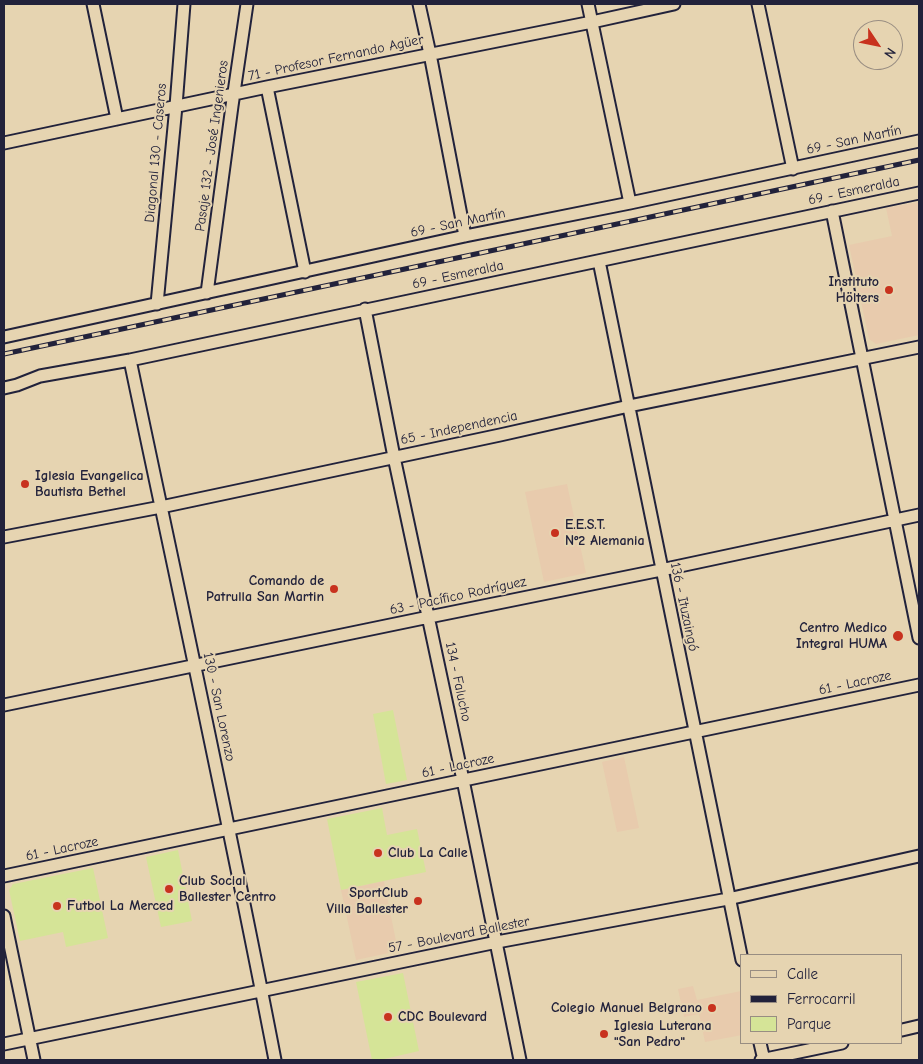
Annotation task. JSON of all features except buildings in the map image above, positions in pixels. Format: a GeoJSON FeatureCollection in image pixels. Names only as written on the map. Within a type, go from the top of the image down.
{"type":"FeatureCollection","features":[{"type":"Feature","properties":{"kind":"street"},"geometry":{"type":"LineString","coordinates":[[93,4],[117,119]]}},
{"type":"Feature","properties":{"kind":"street","name":"Diagonal 130 - Caseros"},"geometry":{"type":"LineString","coordinates":[[157,304],[184,4]]}},
{"type":"Feature","properties":{"kind":"street","name":"Pasaje 132 - José Ingenieros"},"geometry":{"type":"LineString","coordinates":[[207,293],[247,4]]}},
{"type":"Feature","properties":{"kind":"street"},"geometry":{"type":"LineString","coordinates":[[419,4],[465,236]]}},
{"type":"Feature","properties":{"kind":"street"},"geometry":{"type":"LineString","coordinates":[[588,4],[630,203]]}},
{"type":"Feature","properties":{"kind":"street","name":"71 - Profesor Fernando Agüer"},"geometry":{"type":"LineString","coordinates":[[4,142],[674,4]]}},
{"type":"Feature","properties":{"kind":"street"},"geometry":{"type":"LineString","coordinates":[[758,4],[793,169]]}},
{"type":"Feature","properties":{"kind":"street"},"geometry":{"type":"LineString","coordinates":[[267,87],[305,272]]}},
{"type":"Feature","properties":{"kind":"street","name":"69 - San Martín"},"geometry":{"type":"LineString","coordinates":[[4,337],[465,236],[793,169],[919,141]]}},
{"type":"Feature","properties":{"kind":"street","name":"69 - Esmeralda"},"geometry":{"type":"LineString","coordinates":[[4,388],[40,376],[130,360],[919,193]]}},
{"type":"Feature","properties":{"kind":"street"},"geometry":{"type":"LineString","coordinates":[[832,211],[919,638]]}},
{"type":"Feature","properties":{"kind":"street","name":"136 - Ituzaingó"},"geometry":{"type":"LineString","coordinates":[[599,261],[741,954]]}},
{"type":"Feature","properties":{"kind":"street","name":"134 - Falucho"},"geometry":{"type":"LineString","coordinates":[[365,310],[520,1060]]}},
{"type":"Feature","properties":{"kind":"street","name":"65 - Independencia"},"geometry":{"type":"LineString","coordinates":[[4,537],[161,507],[628,406],[919,347]]}},
{"type":"Feature","properties":{"kind":"street","name":"130 - San Lorenzo"},"geometry":{"type":"LineString","coordinates":[[130,360],[196,666],[275,1060]]}},
{"type":"Feature","properties":{"kind":"street"},"geometry":{"type":"LineString","coordinates":[[4,383],[40,376]]}},
{"type":"Feature","properties":{"kind":"street","name":"63 - Pacífico Rodríguez"},"geometry":{"type":"LineString","coordinates":[[4,705],[919,515]]}},
{"type":"Feature","properties":{"kind":"street","name":"61 - Lacroze"},"geometry":{"type":"LineString","coordinates":[[4,876],[919,685]]}},
{"type":"Feature","properties":{"kind":"street","name":"57 - Boulevard Ballester"},"geometry":{"type":"LineString","coordinates":[[4,1044],[496,942],[728,899],[919,856]]}},
{"type":"Feature","properties":{"kind":"street"},"geometry":{"type":"LineString","coordinates":[[4,916],[34,1060]]}},
{"type":"Feature","properties":{"kind":"street"},"geometry":{"type":"LineString","coordinates":[[903,1030],[919,1026]]}},
{"type":"Feature","properties":{"kind":"street"},"geometry":{"type":"LineString","coordinates":[[760,1044],[763,1060],[837,1044]]}},
{"type":"Feature","properties":{"kind":"shaded area","name":"Instituto Hölters"},"geometry":{"type":"Polygon","coordinates":[[[919,202],[919,335],[876,344],[869,339],[849,245],[892,236],[886,208],[919,202]]]}},
{"type":"Feature","properties":{"kind":"shaded area","name":"E.E.S.T. Nº2 Alemania"},"geometry":{"type":"Polygon","coordinates":[[[567,484],[586,573],[544,582],[525,492],[567,484]]]}},
{"type":"Feature","properties":{"kind":"shaded area"},"geometry":{"type":"Polygon","coordinates":[[[624,757],[639,828],[617,832],[602,762],[624,757]]]}},
{"type":"Feature","properties":{"kind":"shaded area"},"geometry":{"type":"Polygon","coordinates":[[[384,881],[398,951],[356,960],[341,890],[384,881]]]}},
{"type":"Feature","properties":{"kind":"shaded area","name":"Colegio Manuel Belgrano"},"geometry":{"type":"Polygon","coordinates":[[[693,986],[697,1000],[740,991],[740,1035],[705,1042],[699,1014],[684,1017],[678,989],[693,986]]]}},
{"type":"Feature","properties":{"kind":"green space"},"geometry":{"type":"Polygon","coordinates":[[[393,710],[407,780],[386,784],[373,714],[393,710]]]}},
{"type":"Feature","properties":{"kind":"green space","name":"Club La Calle"},"geometry":{"type":"Polygon","coordinates":[[[382,808],[387,835],[417,829],[426,872],[341,890],[327,819],[382,808]]]}},
{"type":"Feature","properties":{"kind":"green space","name":"Club Social Ballester Centro"},"geometry":{"type":"Polygon","coordinates":[[[178,850],[192,921],[161,927],[146,857],[178,850]]]}},
{"type":"Feature","properties":{"kind":"green space","name":"Futbol La Merced"},"geometry":{"type":"Polygon","coordinates":[[[93,868],[108,938],[66,947],[63,932],[20,941],[9,890],[13,884],[93,868]]]}},
{"type":"Feature","properties":{"kind":"green space","name":"CDC Boulevard"},"geometry":{"type":"Polygon","coordinates":[[[403,973],[419,1051],[380,1060],[372,1060],[356,982],[403,973]]]}},
{"type":"Feature","properties":{"kind":"railway"},"geometry":{"type":"LineString","coordinates":[[4,354],[919,160]]}},
{"type":"Feature","properties":{"kind":"place","name":"Instituto Hölters"},"geometry":{"type":"Point","coordinates":[889,290]}},
{"type":"Feature","properties":{"kind":"place","name":"Iglesia Evangelica Bautista Bethel"},"geometry":{"type":"Point","coordinates":[25,484]}},
{"type":"Feature","properties":{"kind":"place","name":"E.E.S.T. Nº2 Alemania"},"geometry":{"type":"Point","coordinates":[555,533]}},
{"type":"Feature","properties":{"kind":"place","name":"Comando de Patrulla San Martin"},"geometry":{"type":"Point","coordinates":[334,589]}},
{"type":"Feature","properties":{"kind":"place","name":"Centro Medico Integral HUMA"},"geometry":{"type":"Point","coordinates":[898,636]}},
{"type":"Feature","properties":{"kind":"place","name":"Club La Calle"},"geometry":{"type":"Point","coordinates":[378,853]}},
{"type":"Feature","properties":{"kind":"place","name":"Club Social Ballester Centro"},"geometry":{"type":"Point","coordinates":[169,889]}},
{"type":"Feature","properties":{"kind":"place","name":"SportClub Villa Ballester"},"geometry":{"type":"Point","coordinates":[418,901]}},
{"type":"Feature","properties":{"kind":"place","name":"Futbol La Merced"},"geometry":{"type":"Point","coordinates":[57,906]}},
{"type":"Feature","properties":{"kind":"place","name":"Colegio Manuel Belgrano"},"geometry":{"type":"Point","coordinates":[712,1008]}},
{"type":"Feature","properties":{"kind":"place","name":"CDC Boulevard"},"geometry":{"type":"Point","coordinates":[388,1017]}},
{"type":"Feature","properties":{"kind":"place","name":"Iglesia Luterana \"San Pedro\""},"geometry":{"type":"Point","coordinates":[604,1034]}}]}
